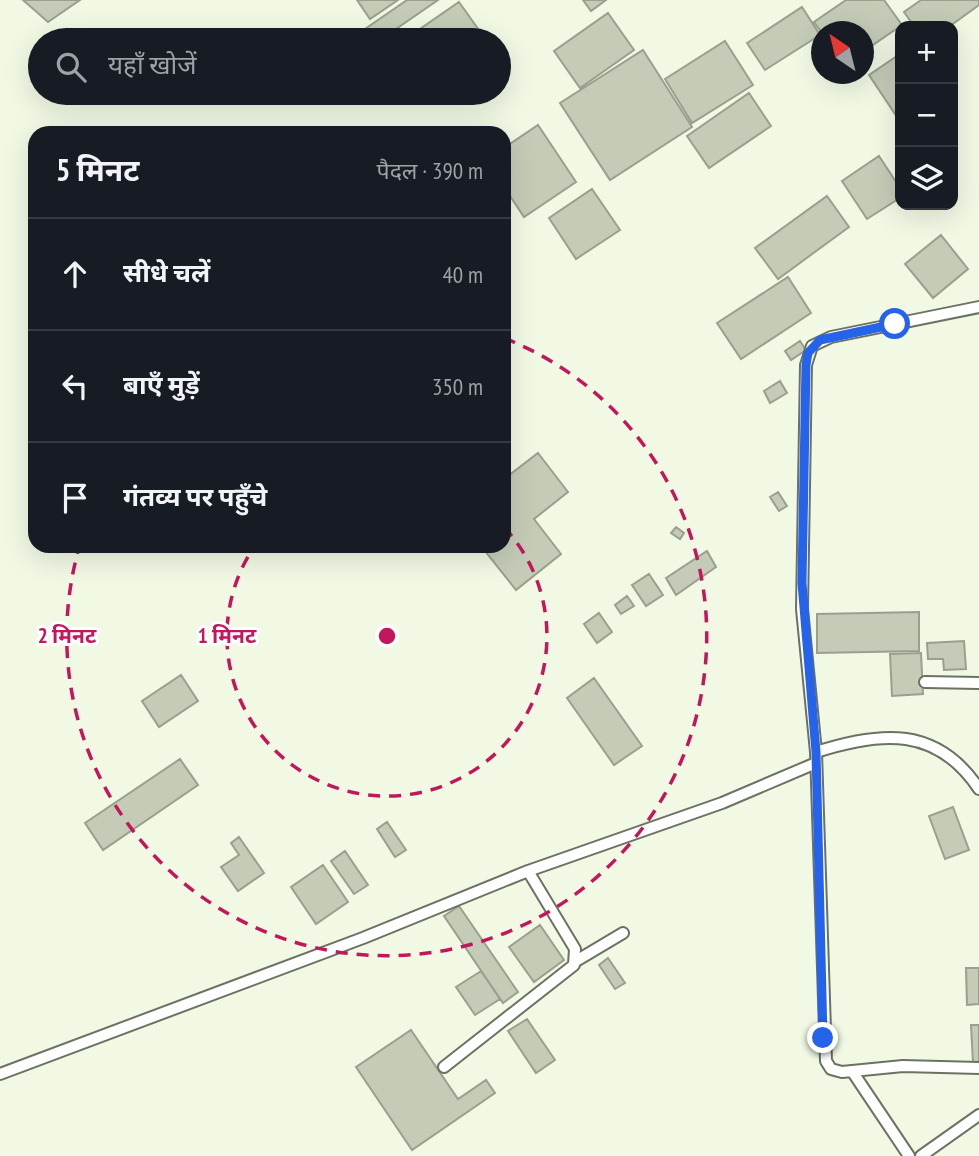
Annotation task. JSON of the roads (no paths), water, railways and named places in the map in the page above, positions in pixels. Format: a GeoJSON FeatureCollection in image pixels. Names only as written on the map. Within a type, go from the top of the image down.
{"type":"FeatureCollection","features":[{"type":"Feature","properties":{"kind":"street"},"geometry":{"type":"LineString","coordinates":[[979,307],[820,340],[808,353],[802,583],[816,757],[826,1061],[836,1071],[903,1066],[979,1068]]}},
{"type":"Feature","properties":{"kind":"street"},"geometry":{"type":"LineString","coordinates":[[925,682],[979,683]]}},
{"type":"Feature","properties":{"kind":"street"},"geometry":{"type":"LineString","coordinates":[[0,1074],[363,938],[528,872],[722,803],[816,757],[877,737],[895,736],[917,741],[954,759],[979,789]]}},
{"type":"Feature","properties":{"kind":"street"},"geometry":{"type":"LineString","coordinates":[[528,872],[575,949],[576,961]]}},
{"type":"Feature","properties":{"kind":"street"},"geometry":{"type":"LineString","coordinates":[[444,1067],[566,974],[576,961],[623,933]]}},
{"type":"Feature","properties":{"kind":"street"},"geometry":{"type":"LineString","coordinates":[[852,1071],[909,1156]]}},
{"type":"Feature","properties":{"kind":"street"},"geometry":{"type":"LineString","coordinates":[[921,1156],[979,1115]]}}]}
